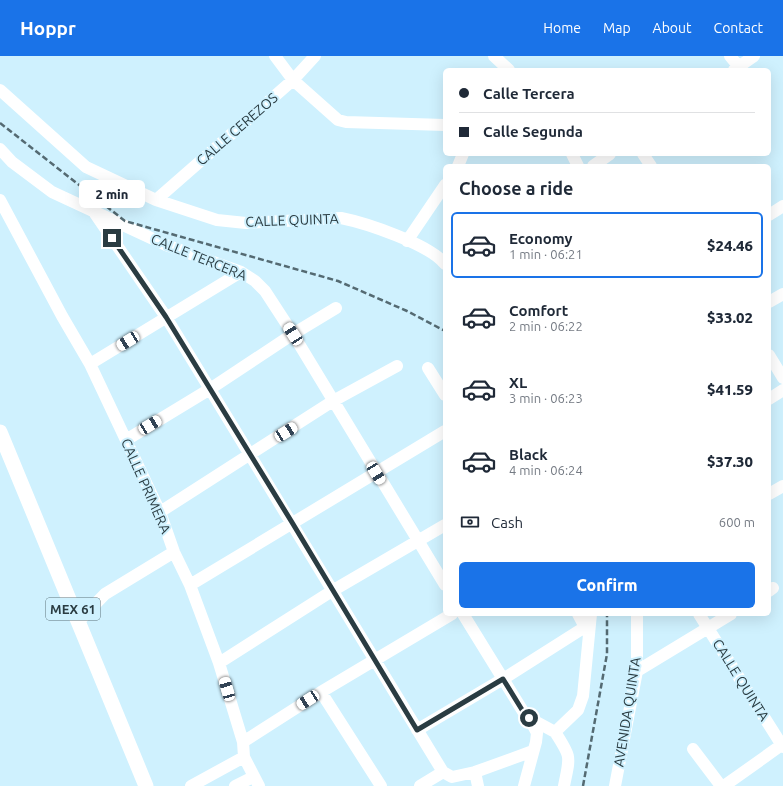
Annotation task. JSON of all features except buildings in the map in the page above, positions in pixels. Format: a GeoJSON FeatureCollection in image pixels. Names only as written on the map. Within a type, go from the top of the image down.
{"type":"FeatureCollection","features":[{"type":"Feature","properties":{"kind":"main road","name":"MEX 61"},"geometry":{"type":"LineString","coordinates":[[0,432],[146,786]]}},
{"type":"Feature","properties":{"kind":"street"},"geometry":{"type":"LineString","coordinates":[[275,56],[293,80],[338,120],[346,122],[443,125]]}},
{"type":"Feature","properties":{"kind":"street","name":"CALLE CEREZOS"},"geometry":{"type":"LineString","coordinates":[[156,200],[293,80],[315,56]]}},
{"type":"Feature","properties":{"kind":"street"},"geometry":{"type":"LineString","coordinates":[[494,56],[507,68]]}},
{"type":"Feature","properties":{"kind":"street"},"geometry":{"type":"LineString","coordinates":[[730,56],[736,68],[754,56]]}},
{"type":"Feature","properties":{"kind":"street","name":"CALLE QUINTA"},"geometry":{"type":"LineString","coordinates":[[0,90],[86,167],[156,200],[217,220],[246,223],[340,218],[355,221],[407,241],[434,254],[443,262]]}},
{"type":"Feature","properties":{"kind":"street","name":"CALLE TERCERA"},"geometry":{"type":"LineString","coordinates":[[0,149],[12,162],[52,192],[181,251],[241,272],[255,281],[265,291],[293,334],[376,473],[443,581]]}},
{"type":"Feature","properties":{"kind":"street"},"geometry":{"type":"LineString","coordinates":[[596,164],[607,156]]}},
{"type":"Feature","properties":{"kind":"street"},"geometry":{"type":"LineString","coordinates":[[407,241],[443,188]]}},
{"type":"Feature","properties":{"kind":"street","name":"CALLE PRIMERA"},"geometry":{"type":"LineString","coordinates":[[0,200],[62,316],[90,364],[160,512],[174,552],[190,585],[219,663],[243,742],[244,757],[256,781]]}},
{"type":"Feature","properties":{"kind":"street"},"geometry":{"type":"LineString","coordinates":[[771,214],[783,206]]}},
{"type":"Feature","properties":{"kind":"street"},"geometry":{"type":"LineString","coordinates":[[94,212],[166,317],[293,524],[332,591],[376,660],[442,772],[452,777],[475,772],[532,752]]}},
{"type":"Feature","properties":{"kind":"street"},"geometry":{"type":"LineString","coordinates":[[90,364],[241,272]]}},
{"type":"Feature","properties":{"kind":"street"},"geometry":{"type":"LineString","coordinates":[[771,301],[783,294]]}},
{"type":"Feature","properties":{"kind":"street"},"geometry":{"type":"LineString","coordinates":[[126,440],[210,389],[293,334],[336,308]]}},
{"type":"Feature","properties":{"kind":"street"},"geometry":{"type":"LineString","coordinates":[[771,358],[783,378]]}},
{"type":"Feature","properties":{"kind":"street"},"geometry":{"type":"LineString","coordinates":[[160,512],[333,402],[397,366]]}},
{"type":"Feature","properties":{"kind":"street"},"geometry":{"type":"LineString","coordinates":[[428,368],[443,391]]}},
{"type":"Feature","properties":{"kind":"street"},"geometry":{"type":"LineString","coordinates":[[771,398],[783,390]]}},
{"type":"Feature","properties":{"kind":"street"},"geometry":{"type":"LineString","coordinates":[[190,585],[443,432]]}},
{"type":"Feature","properties":{"kind":"street"},"geometry":{"type":"LineString","coordinates":[[771,493],[783,486]]}},
{"type":"Feature","properties":{"kind":"street"},"geometry":{"type":"LineString","coordinates":[[219,663],[332,591],[443,526]]}},
{"type":"Feature","properties":{"kind":"street"},"geometry":{"type":"LineString","coordinates":[[78,622],[105,594],[174,552]]}},
{"type":"Feature","properties":{"kind":"street"},"geometry":{"type":"LineString","coordinates":[[243,742],[321,692],[449,616]]}},
{"type":"Feature","properties":{"kind":"street"},"geometry":{"type":"LineString","coordinates":[[464,616],[524,713],[529,718],[555,732],[568,751],[569,760],[564,786]]}},
{"type":"Feature","properties":{"kind":"street"},"geometry":{"type":"LineString","coordinates":[[579,616],[587,630]]}},
{"type":"Feature","properties":{"kind":"street"},"geometry":{"type":"LineString","coordinates":[[555,732],[578,710],[583,696],[587,630],[590,616]]}},
{"type":"Feature","properties":{"kind":"street","name":"AVENIDA QUINTA"},"geometry":{"type":"LineString","coordinates":[[615,786],[637,672],[637,616]]}},
{"type":"Feature","properties":{"kind":"street","name":"CALLE QUINTA"},"geometry":{"type":"LineString","coordinates":[[700,616],[783,745]]}},
{"type":"Feature","properties":{"kind":"street"},"geometry":{"type":"LineString","coordinates":[[637,672],[728,616]]}},
{"type":"Feature","properties":{"kind":"street"},"geometry":{"type":"LineString","coordinates":[[417,730],[587,630]]}},
{"type":"Feature","properties":{"kind":"street"},"geometry":{"type":"LineString","coordinates":[[321,692],[381,786]]}},
{"type":"Feature","properties":{"kind":"street"},"geometry":{"type":"LineString","coordinates":[[524,786],[532,752],[536,742],[536,733],[529,718]]}},
{"type":"Feature","properties":{"kind":"street"},"geometry":{"type":"LineString","coordinates":[[693,749],[727,785],[783,745]]}},
{"type":"Feature","properties":{"kind":"street"},"geometry":{"type":"LineString","coordinates":[[191,786],[244,757]]}},
{"type":"Feature","properties":{"kind":"street"},"geometry":{"type":"LineString","coordinates":[[420,786],[442,772]]}},
{"type":"Feature","properties":{"kind":"street"},"geometry":{"type":"LineString","coordinates":[[475,772],[478,786]]}},
{"type":"Feature","properties":{"kind":"street"},"geometry":{"type":"LineString","coordinates":[[235,786],[256,781]]}},
{"type":"Feature","properties":{"kind":"railway"},"geometry":{"type":"LineString","coordinates":[[0,123],[125,221],[338,281],[407,311],[443,330]]}},
{"type":"Feature","properties":{"kind":"railway"},"geometry":{"type":"LineString","coordinates":[[583,786],[607,654],[607,616]]}},
{"type":"Feature","properties":{"kind":"route"},"geometry":{"type":"LineString","coordinates":[[112,238],[166,317],[293,524],[332,591],[376,660],[417,730],[503,679],[524,713],[529,718]]}}]}
